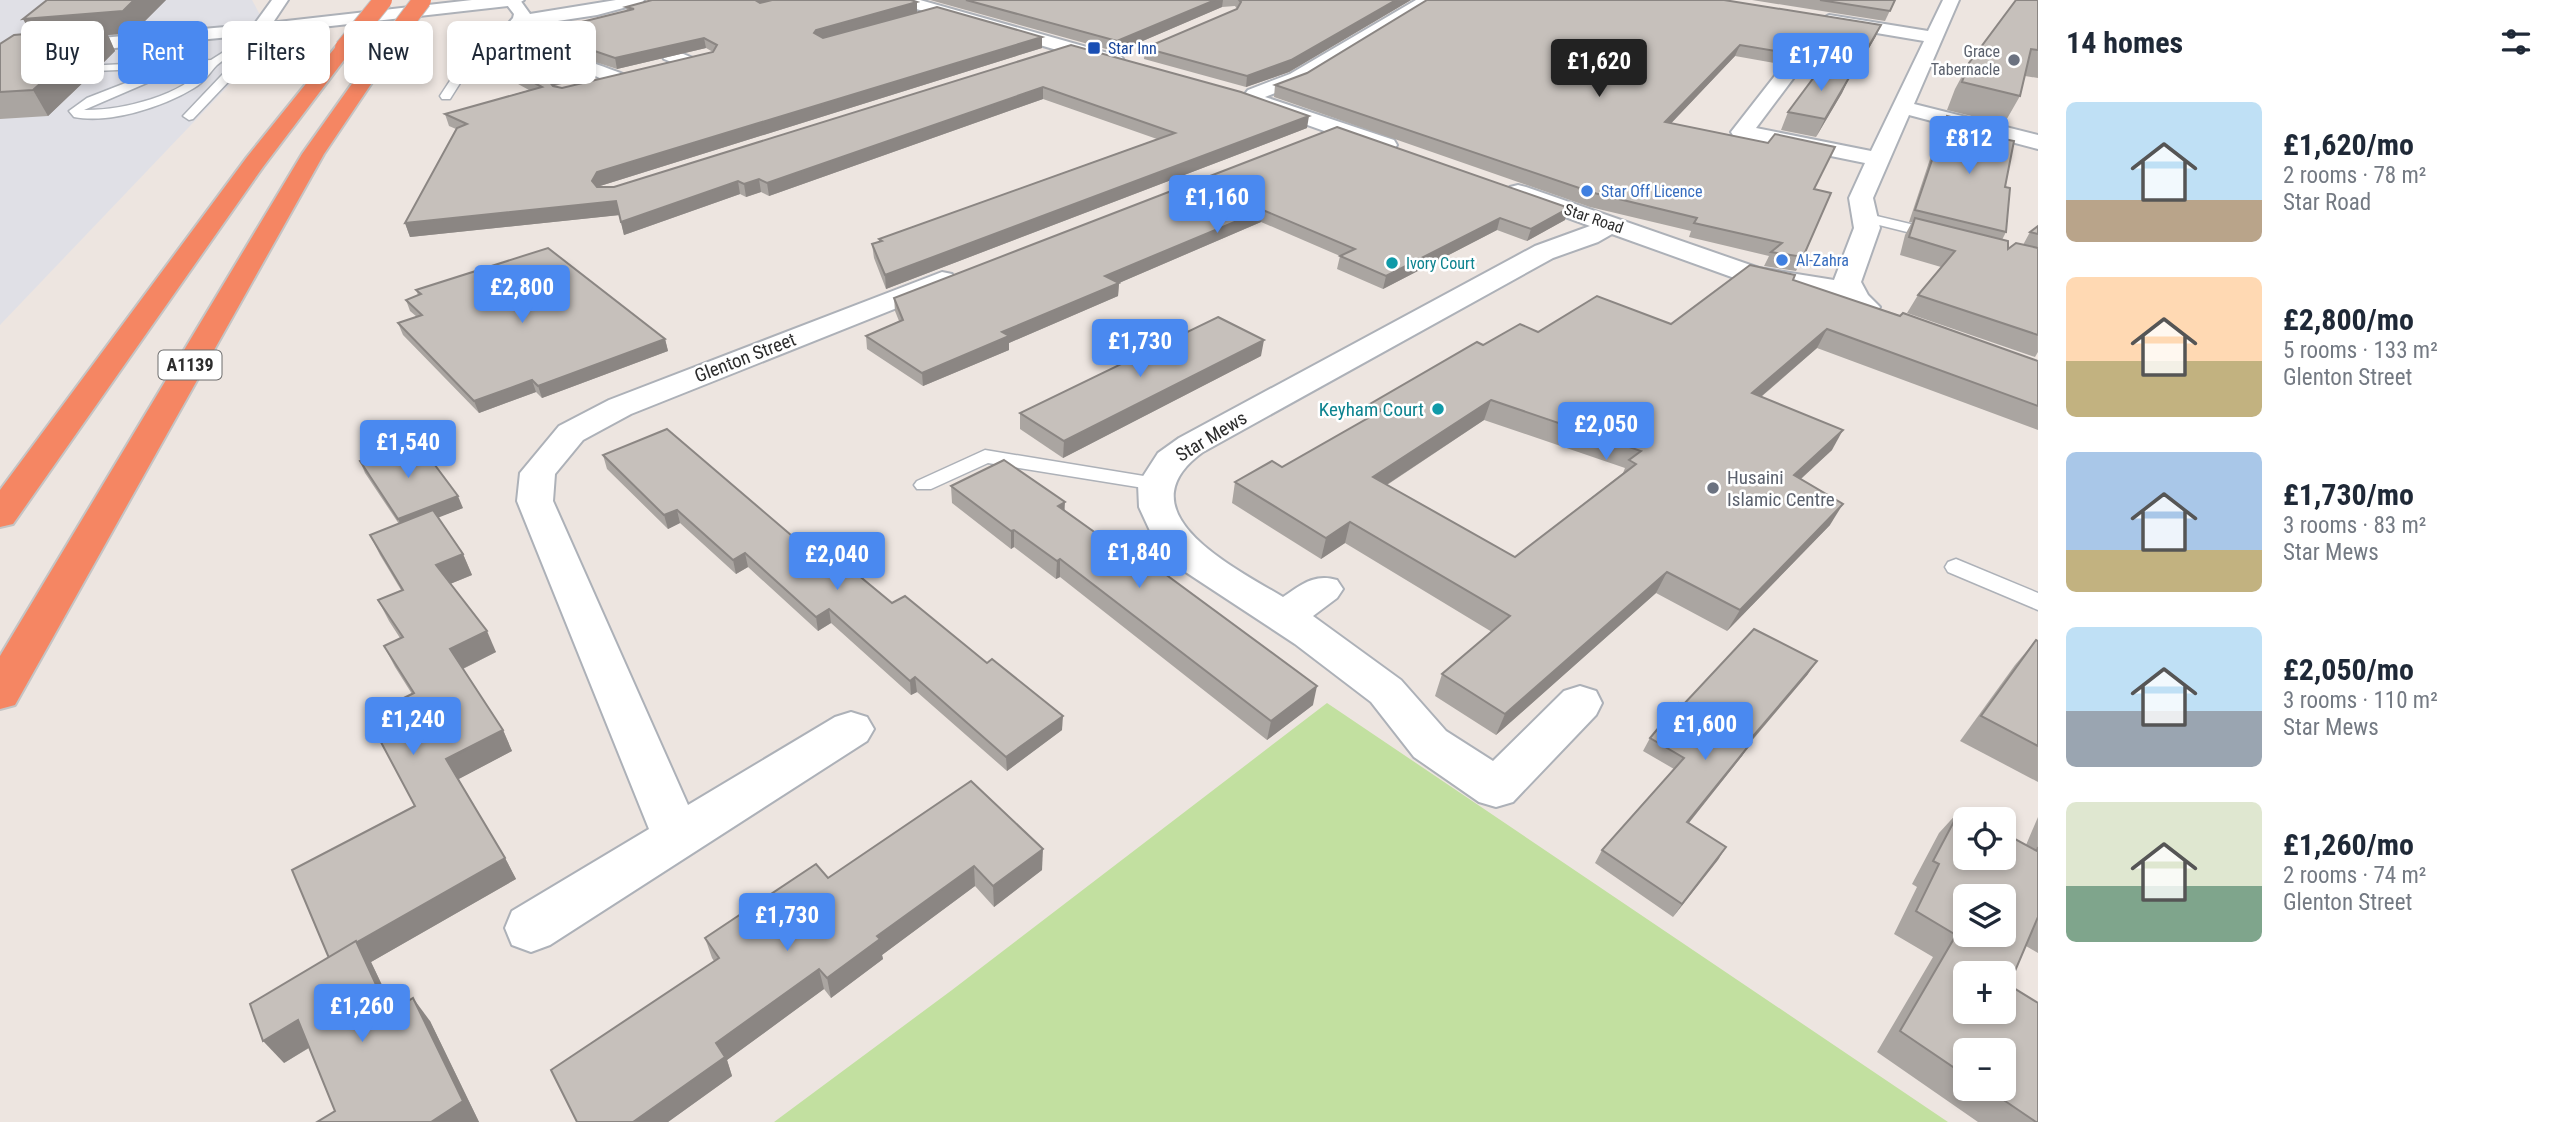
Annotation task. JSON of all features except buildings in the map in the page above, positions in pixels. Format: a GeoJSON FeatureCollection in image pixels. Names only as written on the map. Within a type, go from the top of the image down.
{"type":"FeatureCollection","features":[{"type":"Feature","properties":{"kind":"highway"},"geometry":{"type":"LineString","coordinates":[[0,516],[255,162],[383,0]]}},
{"type":"Feature","properties":{"kind":"highway","name":"A1139"},"geometry":{"type":"LineString","coordinates":[[0,693],[313,154],[422,0]]}},
{"type":"Feature","properties":{"kind":"street"},"geometry":{"type":"LineString","coordinates":[[266,21],[280,0]]}},
{"type":"Feature","properties":{"kind":"street"},"geometry":{"type":"LineString","coordinates":[[330,24],[514,0],[522,13],[520,21]]}},
{"type":"Feature","properties":{"kind":"street"},"geometry":{"type":"LineString","coordinates":[[531,21],[597,10],[636,0]]}},
{"type":"Feature","properties":{"kind":"street"},"geometry":{"type":"LineString","coordinates":[[1401,151],[1240,96],[1297,78],[1428,0]]}},
{"type":"Feature","properties":{"kind":"street"},"geometry":{"type":"LineString","coordinates":[[1895,321],[1856,300],[1847,282],[1867,228],[1861,198],[1951,0]]}},
{"type":"Feature","properties":{"kind":"street"},"geometry":{"type":"LineString","coordinates":[[908,9],[940,11],[1069,48],[1126,61]]}},
{"type":"Feature","properties":{"kind":"street"},"geometry":{"type":"LineString","coordinates":[[1811,17],[1935,37]]}},
{"type":"Feature","properties":{"kind":"street"},"geometry":{"type":"LineString","coordinates":[[5,59],[31,50],[222,36]]}},
{"type":"Feature","properties":{"kind":"street"},"geometry":{"type":"LineString","coordinates":[[1036,57],[1069,48]]}},
{"type":"Feature","properties":{"kind":"street"},"geometry":{"type":"LineString","coordinates":[[673,61],[707,57]]}},
{"type":"Feature","properties":{"kind":"street"},"geometry":{"type":"LineString","coordinates":[[596,70],[616,78]]}},
{"type":"Feature","properties":{"kind":"street"},"geometry":{"type":"LineString","coordinates":[[1788,72],[1742,132],[1879,159]]}},
{"type":"Feature","properties":{"kind":"street"},"geometry":{"type":"LineString","coordinates":[[590,85],[639,73]]}},
{"type":"Feature","properties":{"kind":"street"},"geometry":{"type":"LineString","coordinates":[[1903,107],[2038,142]]}},
{"type":"Feature","properties":{"kind":"street"},"geometry":{"type":"LineString","coordinates":[[1296,143],[1335,128]]}},
{"type":"Feature","properties":{"kind":"street","name":"Star Road"},"geometry":{"type":"LineString","coordinates":[[1493,183],[1750,274],[1778,281],[1851,290]]}},
{"type":"Feature","properties":{"kind":"street","name":"Star Mews"},"geometry":{"type":"LineString","coordinates":[[1156,484],[1170,460],[1191,444],[1544,252],[1589,237],[1611,224]]}},
{"type":"Feature","properties":{"kind":"street","name":"Glenton Street"},"geometry":{"type":"LineString","coordinates":[[677,836],[535,502],[538,473],[571,433],[620,407],[975,268]]}},
{"type":"Feature","properties":{"kind":"street"},"geometry":{"type":"LineString","coordinates":[[1156,484],[1157,507],[1170,533],[1189,556],[1310,634],[1386,691],[1430,744],[1496,788],[1580,703]]}},
{"type":"Feature","properties":{"kind":"street"},"geometry":{"type":"LineString","coordinates":[[1283,617],[1323,589]]}},
{"type":"Feature","properties":{"kind":"street"},"geometry":{"type":"LineString","coordinates":[[531,928],[851,729]]}},
{"type":"Feature","properties":{"kind":"lane"},"geometry":{"type":"LineString","coordinates":[[208,70],[213,62],[222,56]]}},
{"type":"Feature","properties":{"kind":"lane"},"geometry":{"type":"LineString","coordinates":[[208,62],[213,62]]}},
{"type":"Feature","properties":{"kind":"lane"},"geometry":{"type":"LineString","coordinates":[[190,116],[222,82]]}},
{"type":"Feature","properties":{"kind":"lane"},"geometry":{"type":"LineString","coordinates":[[135,84],[91,101],[75,111],[78,114],[104,114],[139,106],[192,84]]}},
{"type":"Feature","properties":{"kind":"lane"},"geometry":{"type":"LineString","coordinates":[[446,96],[454,84]]}},
{"type":"Feature","properties":{"kind":"lane"},"geometry":{"type":"LineString","coordinates":[[1864,217],[1957,240]]}},
{"type":"Feature","properties":{"kind":"lane"},"geometry":{"type":"LineString","coordinates":[[924,485],[985,456],[1156,484]]}},
{"type":"Feature","properties":{"kind":"lane"},"geometry":{"type":"LineString","coordinates":[[1956,567],[2038,601]]}},
{"type":"Feature","properties":{"kind":"shaded area"},"geometry":{"type":"Polygon","coordinates":[[[0,0],[252,0],[263,21],[222,21],[222,84],[230,84],[0,325],[0,0]]]}},
{"type":"Feature","properties":{"kind":"green space"},"geometry":{"type":"Polygon","coordinates":[[[1327,703],[1948,1122],[774,1122],[952,990],[1327,703]]]}},
{"type":"Feature","properties":{"kind":"place","name":"Star Inn"},"geometry":{"type":"Point","coordinates":[1094,48]}},
{"type":"Feature","properties":{"kind":"place","name":"Grace Tabernacle"},"geometry":{"type":"Point","coordinates":[2014,60]}},
{"type":"Feature","properties":{"kind":"place","name":"Star Off Licence"},"geometry":{"type":"Point","coordinates":[1587,191]}},
{"type":"Feature","properties":{"kind":"place","name":"Al-Zahra"},"geometry":{"type":"Point","coordinates":[1782,260]}},
{"type":"Feature","properties":{"kind":"place","name":"Ivory Court"},"geometry":{"type":"Point","coordinates":[1392,263]}},
{"type":"Feature","properties":{"kind":"place","name":"Keyham Court"},"geometry":{"type":"Point","coordinates":[1438,409]}},
{"type":"Feature","properties":{"kind":"place","name":"Husaini Islamic Centre"},"geometry":{"type":"Point","coordinates":[1713,488]}}]}
